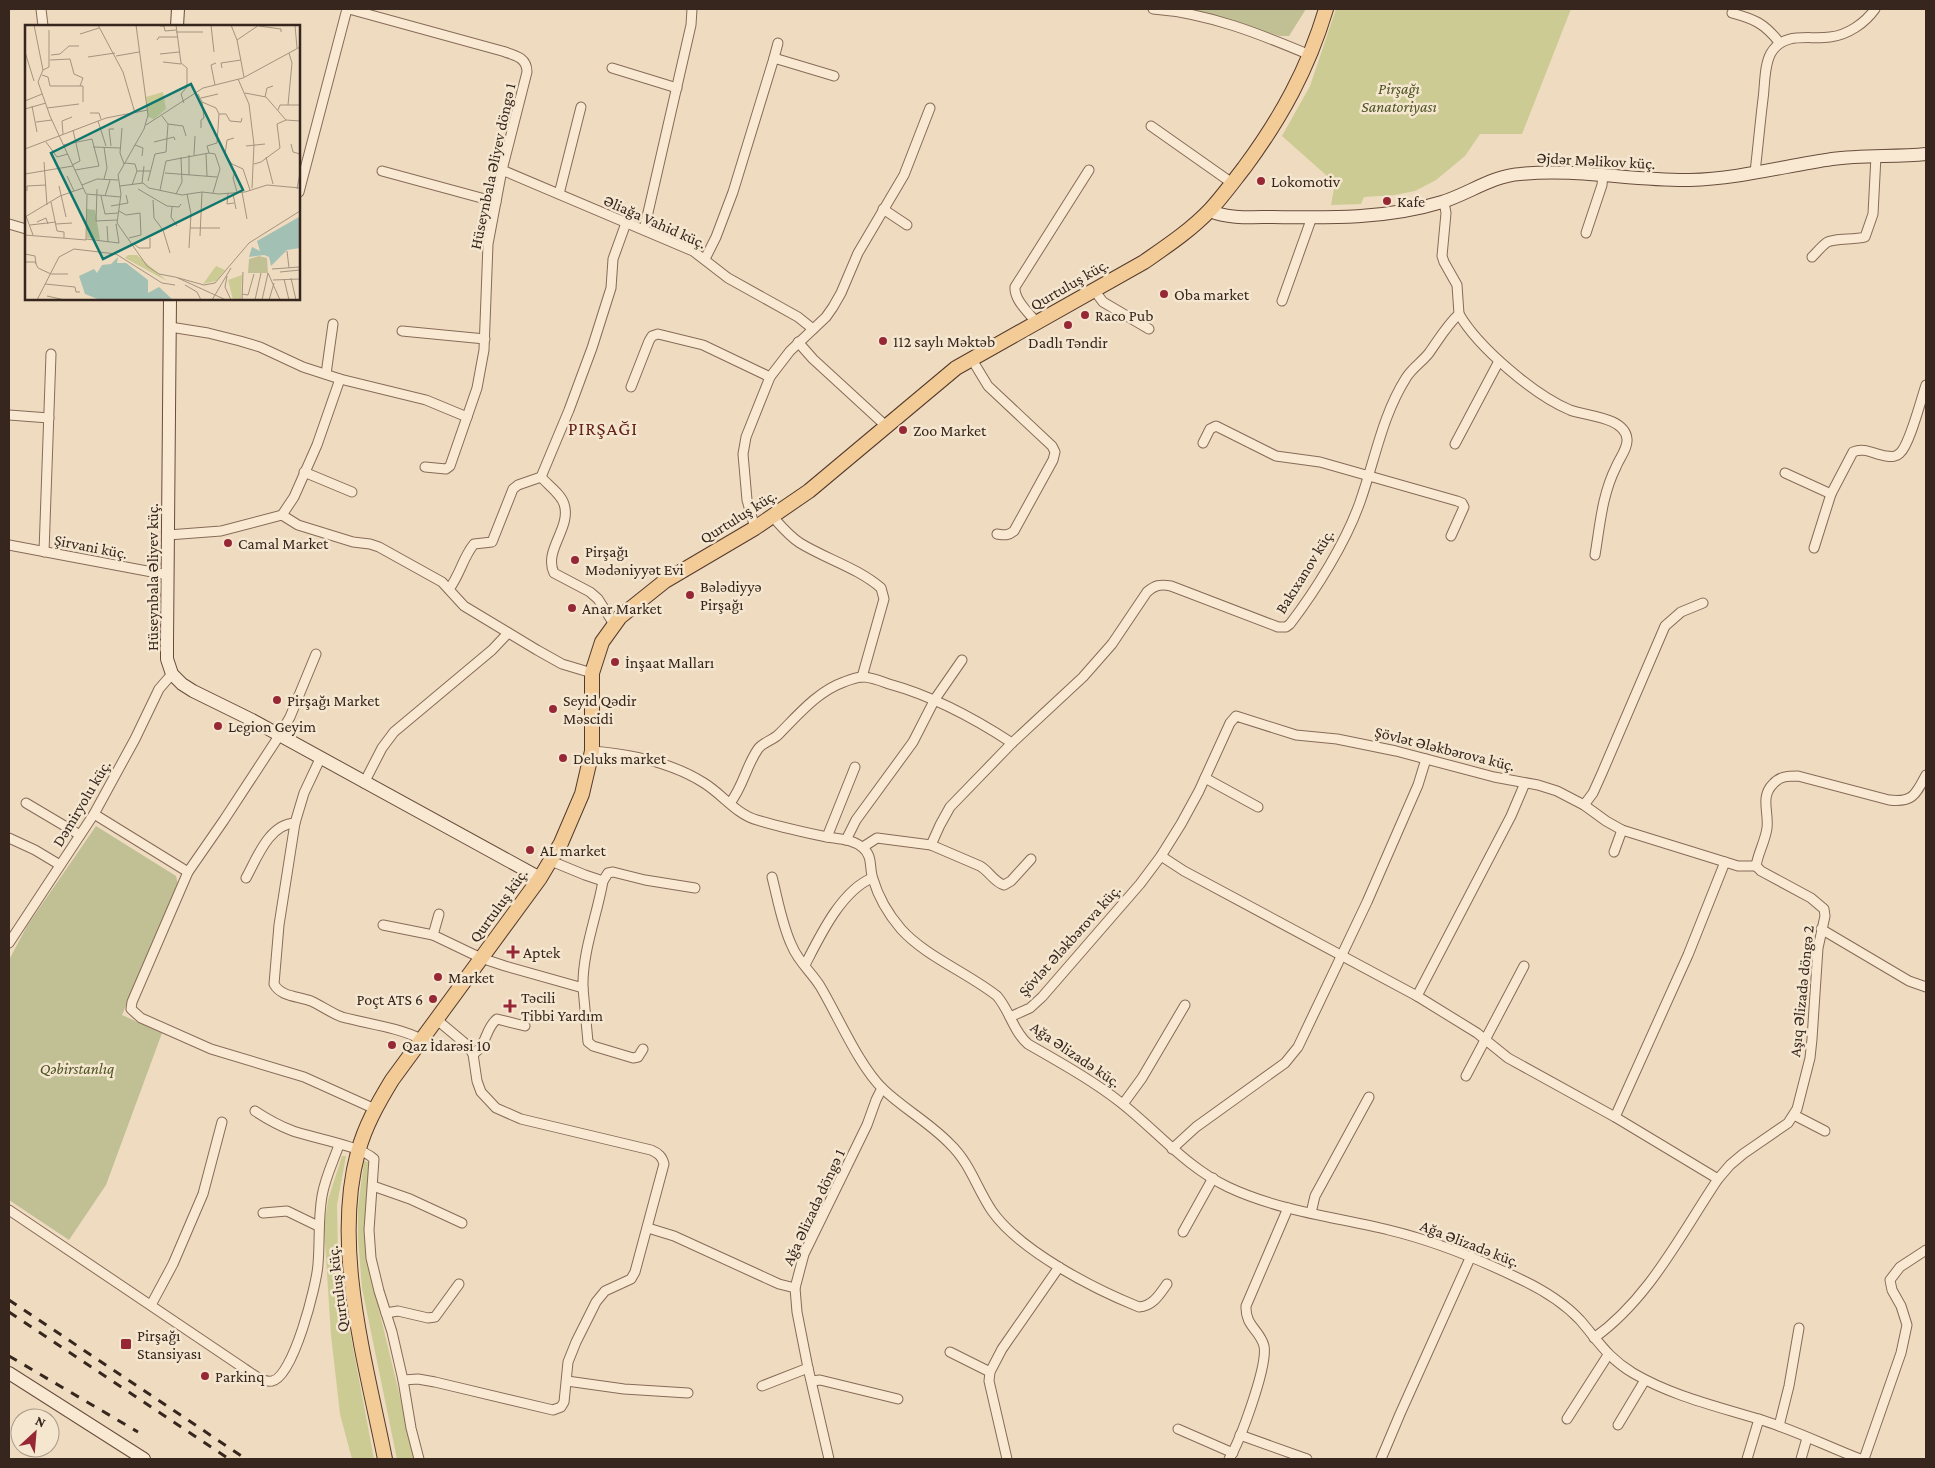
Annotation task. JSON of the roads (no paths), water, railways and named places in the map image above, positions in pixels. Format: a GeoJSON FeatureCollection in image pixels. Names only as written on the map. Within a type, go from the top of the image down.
{"type":"FeatureCollection","features":[{"type":"Feature","properties":{"kind":"main road","name":"Qurtuluş küç."},"geometry":{"type":"LineString","coordinates":[[385,1459],[362,1344],[350,1268],[349,1199],[358,1150],[375,1109],[421,1039],[540,878],[569,826],[582,794],[592,751],[592,673],[602,642],[614,624],[626,612],[665,581],[755,528],[809,491],[944,376],[971,358],[1144,262],[1210,211],[1282,112],[1310,55],[1326,9]]}},
{"type":"Feature","properties":{"kind":"street"},"geometry":{"type":"LineString","coordinates":[[42,9],[43,25]]}},
{"type":"Feature","properties":{"kind":"street"},"geometry":{"type":"LineString","coordinates":[[177,25],[178,9]]}},
{"type":"Feature","properties":{"kind":"street"},"geometry":{"type":"LineString","coordinates":[[300,188],[348,9]]}},
{"type":"Feature","properties":{"kind":"street","name":"Hüseynbala Əliyev döngə 1"},"geometry":{"type":"LineString","coordinates":[[348,9],[502,50],[519,56],[525,61],[527,72],[502,170],[486,265],[484,350],[477,388],[450,466],[446,469],[425,467]]}},
{"type":"Feature","properties":{"kind":"street"},"geometry":{"type":"LineString","coordinates":[[644,230],[691,25],[692,9]]}},
{"type":"Feature","properties":{"kind":"street"},"geometry":{"type":"LineString","coordinates":[[1153,9],[1185,13],[1235,27],[1261,35],[1310,55]]}},
{"type":"Feature","properties":{"kind":"street"},"geometry":{"type":"LineString","coordinates":[[1755,172],[1765,77],[1770,55],[1779,42],[1789,38],[1832,37],[1849,32],[1875,9]]}},
{"type":"Feature","properties":{"kind":"street"},"geometry":{"type":"LineString","coordinates":[[1732,13],[1753,18],[1769,30],[1779,42]]}},
{"type":"Feature","properties":{"kind":"street"},"geometry":{"type":"LineString","coordinates":[[705,259],[716,237],[733,192],[778,43]]}},
{"type":"Feature","properties":{"kind":"street"},"geometry":{"type":"LineString","coordinates":[[774,58],[834,76]]}},
{"type":"Feature","properties":{"kind":"street"},"geometry":{"type":"LineString","coordinates":[[612,68],[677,88]]}},
{"type":"Feature","properties":{"kind":"street"},"geometry":{"type":"LineString","coordinates":[[559,194],[581,107]]}},
{"type":"Feature","properties":{"kind":"street"},"geometry":{"type":"LineString","coordinates":[[755,528],[747,500],[743,454],[746,437],[770,377],[780,362],[798,342],[833,307],[858,253],[904,175],[930,108]]}},
{"type":"Feature","properties":{"kind":"street"},"geometry":{"type":"LineString","coordinates":[[1151,126],[1232,183]]}},
{"type":"Feature","properties":{"kind":"street","name":"Əjdər Məlikov küç."},"geometry":{"type":"LineString","coordinates":[[1210,211],[1227,216],[1312,217],[1392,213],[1444,202],[1508,176],[1540,172],[1692,180],[1833,159],[1926,154]]}},
{"type":"Feature","properties":{"kind":"street"},"geometry":{"type":"LineString","coordinates":[[1812,257],[1830,241],[1855,240],[1865,237],[1873,214],[1876,156]]}},
{"type":"Feature","properties":{"kind":"street","name":"Əliağa Vahid küç."},"geometry":{"type":"LineString","coordinates":[[502,170],[682,246],[705,259],[728,278],[798,317],[813,329]]}},
{"type":"Feature","properties":{"kind":"street"},"geometry":{"type":"LineString","coordinates":[[1037,323],[1017,298],[1015,287],[1089,170]]}},
{"type":"Feature","properties":{"kind":"street"},"geometry":{"type":"LineString","coordinates":[[382,171],[496,202]]}},
{"type":"Feature","properties":{"kind":"street"},"geometry":{"type":"LineString","coordinates":[[1586,233],[1602,185],[1603,174]]}},
{"type":"Feature","properties":{"kind":"street"},"geometry":{"type":"LineString","coordinates":[[1444,202],[1446,213],[1442,256],[1457,285],[1459,314],[1463,321],[1500,362],[1522,379],[1568,409],[1616,423],[1623,429],[1627,438],[1626,445],[1609,482],[1604,499],[1595,556]]}},
{"type":"Feature","properties":{"kind":"street"},"geometry":{"type":"LineString","coordinates":[[883,209],[907,225]]}},
{"type":"Feature","properties":{"kind":"street"},"geometry":{"type":"LineString","coordinates":[[1282,301],[1312,217]]}},
{"type":"Feature","properties":{"kind":"street"},"geometry":{"type":"LineString","coordinates":[[449,589],[460,572],[467,552],[474,544],[492,542],[514,489],[518,485],[541,477],[592,348],[611,288],[613,259],[626,223]]}},
{"type":"Feature","properties":{"kind":"street"},"geometry":{"type":"LineString","coordinates":[[9,224],[25,229]]}},
{"type":"Feature","properties":{"kind":"street"},"geometry":{"type":"LineString","coordinates":[[1094,290],[1103,302],[1149,329]]}},
{"type":"Feature","properties":{"kind":"street","name":"Hüseynbala Əliyev küç."},"geometry":{"type":"LineString","coordinates":[[170,300],[167,650],[172,674]]}},
{"type":"Feature","properties":{"kind":"street","name":"Bakıxanov küç."},"geometry":{"type":"LineString","coordinates":[[931,845],[950,807],[1012,743],[1083,677],[1112,644],[1147,592],[1154,586],[1161,584],[1171,586],[1278,627],[1286,627],[1294,619],[1318,584],[1360,504],[1386,419],[1396,394],[1407,375],[1428,354],[1450,322],[1459,314]]}},
{"type":"Feature","properties":{"kind":"street"},"geometry":{"type":"LineString","coordinates":[[326,374],[334,324]]}},
{"type":"Feature","properties":{"kind":"street"},"geometry":{"type":"LineString","coordinates":[[170,327],[208,333],[253,345],[303,367],[340,379],[426,400],[467,417]]}},
{"type":"Feature","properties":{"kind":"street"},"geometry":{"type":"LineString","coordinates":[[402,330],[484,339]]}},
{"type":"Feature","properties":{"kind":"street"},"geometry":{"type":"LineString","coordinates":[[632,387],[649,341],[652,336],[658,334],[703,346],[770,377]]}},
{"type":"Feature","properties":{"kind":"street"},"geometry":{"type":"LineString","coordinates":[[798,342],[812,359],[886,426]]}},
{"type":"Feature","properties":{"kind":"street"},"geometry":{"type":"LineString","coordinates":[[44,552],[52,354]]}},
{"type":"Feature","properties":{"kind":"street"},"geometry":{"type":"LineString","coordinates":[[971,358],[988,386],[1052,446],[1055,452],[1053,460],[1014,531],[1005,536],[996,534]]}},
{"type":"Feature","properties":{"kind":"street"},"geometry":{"type":"LineString","coordinates":[[1455,444],[1500,362]]}},
{"type":"Feature","properties":{"kind":"street"},"geometry":{"type":"LineString","coordinates":[[168,535],[222,531],[282,515],[294,497],[317,445],[340,379]]}},
{"type":"Feature","properties":{"kind":"street"},"geometry":{"type":"LineString","coordinates":[[1814,548],[1831,494],[1853,452],[1865,449],[1883,456],[1893,457],[1903,451],[1926,385]]}},
{"type":"Feature","properties":{"kind":"street"},"geometry":{"type":"LineString","coordinates":[[9,416],[49,418]]}},
{"type":"Feature","properties":{"kind":"street"},"geometry":{"type":"LineString","coordinates":[[1203,443],[1210,429],[1216,426],[1276,456],[1320,462],[1368,474],[1462,503],[1464,507],[1463,512],[1451,536]]}},
{"type":"Feature","properties":{"kind":"street"},"geometry":{"type":"LineString","coordinates":[[304,472],[352,492]]}},
{"type":"Feature","properties":{"kind":"street"},"geometry":{"type":"LineString","coordinates":[[1785,473],[1831,494]]}},
{"type":"Feature","properties":{"kind":"street"},"geometry":{"type":"LineString","coordinates":[[541,477],[561,498],[566,511],[550,564],[554,573],[590,592],[598,599],[614,624]]}},
{"type":"Feature","properties":{"kind":"street"},"geometry":{"type":"LineString","coordinates":[[282,515],[298,526],[353,542],[379,547],[430,574],[449,589],[464,606],[551,658],[592,673]]}},
{"type":"Feature","properties":{"kind":"street"},"geometry":{"type":"LineString","coordinates":[[772,516],[788,534],[800,543],[868,578],[881,588],[884,600],[862,677]]}},
{"type":"Feature","properties":{"kind":"street","name":"Şirvani küç."},"geometry":{"type":"LineString","coordinates":[[9,545],[168,575]]}},
{"type":"Feature","properties":{"kind":"street"},"geometry":{"type":"LineString","coordinates":[[1584,805],[1593,793],[1665,626],[1681,612],[1703,602]]}},
{"type":"Feature","properties":{"kind":"street"},"geometry":{"type":"LineString","coordinates":[[364,783],[382,748],[394,732],[492,650],[508,632]]}},
{"type":"Feature","properties":{"kind":"street"},"geometry":{"type":"LineString","coordinates":[[316,654],[290,717],[280,736],[188,872],[132,1002],[131,1009],[135,1014],[211,1049],[304,1077],[375,1109]]}},
{"type":"Feature","properties":{"kind":"street"},"geometry":{"type":"LineString","coordinates":[[846,840],[856,820],[913,742],[935,699],[962,660]]}},
{"type":"Feature","properties":{"kind":"street"},"geometry":{"type":"LineString","coordinates":[[172,674],[193,691],[280,736],[540,878]]}},
{"type":"Feature","properties":{"kind":"street","name":"Dəmiryolu küç."},"geometry":{"type":"LineString","coordinates":[[9,943],[94,814],[131,747],[154,697],[172,674]]}},
{"type":"Feature","properties":{"kind":"street"},"geometry":{"type":"LineString","coordinates":[[730,803],[739,789],[752,758],[759,747],[778,735],[795,717],[831,688],[862,677],[905,688],[935,699],[1012,743]]}},
{"type":"Feature","properties":{"kind":"street","name":"Şövlət Ələkbərova küç."},"geometry":{"type":"LineString","coordinates":[[1010,1017],[1030,1008],[1042,997],[1140,884],[1161,856],[1181,824],[1205,778],[1230,723],[1236,716],[1296,735],[1337,739],[1557,791],[1584,805],[1622,830],[1738,866],[1759,868]]}},
{"type":"Feature","properties":{"kind":"street"},"geometry":{"type":"LineString","coordinates":[[592,751],[628,756],[663,764],[704,783],[746,816],[754,819],[846,840],[862,847],[877,838],[931,845],[980,866],[987,870],[999,883],[1004,885],[1011,881],[1031,859]]}},
{"type":"Feature","properties":{"kind":"street"},"geometry":{"type":"LineString","coordinates":[[320,759],[304,793],[295,822],[279,925],[274,984],[282,993],[311,1002],[341,1016],[400,1030],[421,1039]]}},
{"type":"Feature","properties":{"kind":"street"},"geometry":{"type":"LineString","coordinates":[[1172,1149],[1196,1127],[1285,1063],[1298,1047],[1396,838],[1418,785],[1426,759]]}},
{"type":"Feature","properties":{"kind":"street"},"geometry":{"type":"LineString","coordinates":[[827,837],[855,767]]}},
{"type":"Feature","properties":{"kind":"street"},"geometry":{"type":"LineString","coordinates":[[1759,868],[1768,825],[1765,798],[1768,788],[1777,779],[1786,776],[1798,776],[1889,800],[1902,801],[1911,797],[1926,775]]}},
{"type":"Feature","properties":{"kind":"street"},"geometry":{"type":"LineString","coordinates":[[1205,778],[1258,807]]}},
{"type":"Feature","properties":{"kind":"street"},"geometry":{"type":"LineString","coordinates":[[1417,996],[1511,816],[1524,783]]}},
{"type":"Feature","properties":{"kind":"street"},"geometry":{"type":"LineString","coordinates":[[26,803],[80,835]]}},
{"type":"Feature","properties":{"kind":"street"},"geometry":{"type":"LineString","coordinates":[[94,814],[188,872]]}},
{"type":"Feature","properties":{"kind":"street"},"geometry":{"type":"LineString","coordinates":[[246,878],[269,838],[286,823],[295,822]]}},
{"type":"Feature","properties":{"kind":"street"},"geometry":{"type":"LineString","coordinates":[[1614,852],[1622,830]]}},
{"type":"Feature","properties":{"kind":"street"},"geometry":{"type":"LineString","coordinates":[[9,838],[35,850],[60,865]]}},
{"type":"Feature","properties":{"kind":"street","name":"Ağa Əlizadə küç."},"geometry":{"type":"LineString","coordinates":[[862,847],[868,853],[870,859],[872,878],[891,916],[901,929],[917,943],[992,992],[1005,1005],[1020,1037],[1028,1044],[1096,1085],[1123,1104],[1172,1149],[1212,1178],[1250,1196],[1288,1208],[1413,1236],[1471,1256],[1523,1280],[1554,1298],[1579,1320],[1608,1355],[1645,1380],[1692,1399],[1779,1426],[1860,1459]]}},
{"type":"Feature","properties":{"kind":"street"},"geometry":{"type":"LineString","coordinates":[[1161,856],[1184,871],[1417,996],[1477,1033],[1508,1058],[1615,1117],[1718,1179]]}},
{"type":"Feature","properties":{"kind":"street"},"geometry":{"type":"LineString","coordinates":[[551,861],[604,881]]}},
{"type":"Feature","properties":{"kind":"street"},"geometry":{"type":"LineString","coordinates":[[1615,1117],[1688,955],[1725,862]]}},
{"type":"Feature","properties":{"kind":"street","name":"Aşıq Əlizadə döngə 2"},"geometry":{"type":"LineString","coordinates":[[1594,1338],[1622,1315],[1648,1284],[1718,1179],[1730,1165],[1788,1123],[1797,1109],[1810,1058],[1818,948],[1825,916],[1824,909],[1822,905],[1759,868]]}},
{"type":"Feature","properties":{"kind":"street"},"geometry":{"type":"LineString","coordinates":[[643,1049],[638,1057],[633,1058],[593,1046],[588,1042],[582,971],[604,881],[608,873],[613,872],[646,880],[695,888]]}},
{"type":"Feature","properties":{"kind":"street"},"geometry":{"type":"LineString","coordinates":[[772,877],[789,939],[797,957],[819,986],[863,1063],[882,1088],[950,1144],[967,1164],[991,1210],[1002,1223],[1024,1243],[1059,1267],[1087,1283],[1139,1307],[1153,1303],[1167,1284]]}},
{"type":"Feature","properties":{"kind":"street"},"geometry":{"type":"LineString","coordinates":[[804,966],[844,900],[861,883],[872,878]]}},
{"type":"Feature","properties":{"kind":"street"},"geometry":{"type":"LineString","coordinates":[[433,934],[438,914]]}},
{"type":"Feature","properties":{"kind":"street"},"geometry":{"type":"LineString","coordinates":[[383,925],[433,934],[480,958],[526,973],[583,988]]}},
{"type":"Feature","properties":{"kind":"street"},"geometry":{"type":"LineString","coordinates":[[1821,929],[1909,981],[1926,987]]}},
{"type":"Feature","properties":{"kind":"street"},"geometry":{"type":"LineString","coordinates":[[1466,1076],[1524,966]]}},
{"type":"Feature","properties":{"kind":"street"},"geometry":{"type":"LineString","coordinates":[[1123,1104],[1142,1078],[1185,1005]]}},
{"type":"Feature","properties":{"kind":"street"},"geometry":{"type":"LineString","coordinates":[[472,1054],[484,1044],[493,1022],[497,1018],[525,1026]]}},
{"type":"Feature","properties":{"kind":"street"},"geometry":{"type":"LineString","coordinates":[[404,1380],[418,1379],[434,1382],[553,1410],[561,1407],[564,1402],[568,1362],[596,1302],[606,1292],[631,1279],[636,1272],[663,1173],[663,1158],[651,1150],[507,1114],[496,1108],[481,1092],[472,1054],[467,1045],[436,1019]]}},
{"type":"Feature","properties":{"kind":"street","name":"Ağa Əlizadə döngə 1"},"geometry":{"type":"LineString","coordinates":[[829,1459],[808,1368],[797,1312],[795,1288],[804,1254],[867,1125],[882,1088]]}},
{"type":"Feature","properties":{"kind":"street"},"geometry":{"type":"LineString","coordinates":[[1310,1213],[1316,1196],[1369,1096]]}},
{"type":"Feature","properties":{"kind":"street"},"geometry":{"type":"LineString","coordinates":[[255,1112],[293,1131],[358,1150],[374,1160],[369,1230],[371,1258],[404,1380],[411,1428],[419,1459]]}},
{"type":"Feature","properties":{"kind":"street"},"geometry":{"type":"LineString","coordinates":[[1794,1115],[1825,1131]]}},
{"type":"Feature","properties":{"kind":"street"},"geometry":{"type":"LineString","coordinates":[[151,1305],[173,1264],[203,1194],[222,1122]]}},
{"type":"Feature","properties":{"kind":"street"},"geometry":{"type":"LineString","coordinates":[[9,1210],[264,1381],[272,1381],[278,1379],[294,1356],[316,1277],[318,1226],[322,1195],[339,1145]]}},
{"type":"Feature","properties":{"kind":"street"},"geometry":{"type":"LineString","coordinates":[[1183,1232],[1212,1178]]}},
{"type":"Feature","properties":{"kind":"street"},"geometry":{"type":"LineString","coordinates":[[373,1186],[410,1199],[462,1223]]}},
{"type":"Feature","properties":{"kind":"street"},"geometry":{"type":"LineString","coordinates":[[1178,1429],[1231,1456],[1259,1381],[1265,1353],[1264,1344],[1249,1323],[1246,1306],[1288,1208]]}},
{"type":"Feature","properties":{"kind":"street"},"geometry":{"type":"LineString","coordinates":[[263,1213],[287,1211],[318,1226]]}},
{"type":"Feature","properties":{"kind":"street"},"geometry":{"type":"LineString","coordinates":[[648,1228],[674,1236],[779,1284],[795,1288]]}},
{"type":"Feature","properties":{"kind":"street"},"geometry":{"type":"LineString","coordinates":[[1864,1459],[1901,1354],[1907,1325],[1902,1306],[1892,1290],[1890,1280],[1900,1267],[1926,1250]]}},
{"type":"Feature","properties":{"kind":"street"},"geometry":{"type":"LineString","coordinates":[[1382,1459],[1403,1406],[1471,1256]]}},
{"type":"Feature","properties":{"kind":"street"},"geometry":{"type":"LineString","coordinates":[[1007,1459],[989,1381],[990,1372],[1002,1349],[1059,1267]]}},
{"type":"Feature","properties":{"kind":"street"},"geometry":{"type":"LineString","coordinates":[[386,1313],[398,1311],[428,1318],[435,1317],[459,1284]]}},
{"type":"Feature","properties":{"kind":"street"},"geometry":{"type":"LineString","coordinates":[[1779,1426],[1789,1386],[1799,1328]]}},
{"type":"Feature","properties":{"kind":"street"},"geometry":{"type":"LineString","coordinates":[[950,1352],[990,1372]]}},
{"type":"Feature","properties":{"kind":"street"},"geometry":{"type":"LineString","coordinates":[[1567,1419],[1608,1355]]}},
{"type":"Feature","properties":{"kind":"street"},"geometry":{"type":"LineString","coordinates":[[762,1386],[808,1368]]}},
{"type":"Feature","properties":{"kind":"street"},"geometry":{"type":"LineString","coordinates":[[9,1374],[144,1459]]}},
{"type":"Feature","properties":{"kind":"street"},"geometry":{"type":"LineString","coordinates":[[812,1381],[820,1380],[898,1399]]}},
{"type":"Feature","properties":{"kind":"street"},"geometry":{"type":"LineString","coordinates":[[1618,1426],[1645,1380]]}},
{"type":"Feature","properties":{"kind":"street"},"geometry":{"type":"LineString","coordinates":[[567,1381],[624,1390],[688,1393]]}},
{"type":"Feature","properties":{"kind":"street"},"geometry":{"type":"LineString","coordinates":[[1747,1459],[1759,1419]]}},
{"type":"Feature","properties":{"kind":"street"},"geometry":{"type":"LineString","coordinates":[[1240,1434],[1308,1459]]}},
{"type":"Feature","properties":{"kind":"street"},"geometry":{"type":"LineString","coordinates":[[1801,1459],[1807,1438]]}},
{"type":"Feature","properties":{"kind":"railway"},"geometry":{"type":"LineString","coordinates":[[9,1300],[246,1459]]}},
{"type":"Feature","properties":{"kind":"railway"},"geometry":{"type":"LineString","coordinates":[[9,1312],[229,1459]]}},
{"type":"Feature","properties":{"kind":"railway"},"geometry":{"type":"LineString","coordinates":[[9,1356],[138,1432]]}},
{"type":"Feature","properties":{"kind":"place","name":"Lokomotiv"},"geometry":{"type":"Point","coordinates":[1261,181]}},
{"type":"Feature","properties":{"kind":"place","name":"Kafe"},"geometry":{"type":"Point","coordinates":[1387,201]}},
{"type":"Feature","properties":{"kind":"place","name":"Oba market"},"geometry":{"type":"Point","coordinates":[1164,294]}},
{"type":"Feature","properties":{"kind":"place","name":"Raco Pub"},"geometry":{"type":"Point","coordinates":[1085,315]}},
{"type":"Feature","properties":{"kind":"place","name":"Dadlı Təndir"},"geometry":{"type":"Point","coordinates":[1068,325]}},
{"type":"Feature","properties":{"kind":"place","name":"112 saylı Məktəb"},"geometry":{"type":"Point","coordinates":[883,341]}},
{"type":"Feature","properties":{"kind":"place","name":"Zoo Market"},"geometry":{"type":"Point","coordinates":[903,430]}},
{"type":"Feature","properties":{"kind":"place","name":"Camal Market"},"geometry":{"type":"Point","coordinates":[228,543]}},
{"type":"Feature","properties":{"kind":"place","name":"Pirşağı Mədəniyyət Evi"},"geometry":{"type":"Point","coordinates":[575,560]}},
{"type":"Feature","properties":{"kind":"place","name":"Bələdiyyə Pirşağı"},"geometry":{"type":"Point","coordinates":[690,595]}},
{"type":"Feature","properties":{"kind":"place","name":"Anar Market"},"geometry":{"type":"Point","coordinates":[572,608]}},
{"type":"Feature","properties":{"kind":"place","name":"İnşaat Malları"},"geometry":{"type":"Point","coordinates":[615,662]}},
{"type":"Feature","properties":{"kind":"place","name":"Pirşağı Market"},"geometry":{"type":"Point","coordinates":[277,700]}},
{"type":"Feature","properties":{"kind":"place","name":"Seyid Qədir Məscidi"},"geometry":{"type":"Point","coordinates":[553,709]}},
{"type":"Feature","properties":{"kind":"place","name":"Legion Geyim"},"geometry":{"type":"Point","coordinates":[218,726]}},
{"type":"Feature","properties":{"kind":"place","name":"Deluks market"},"geometry":{"type":"Point","coordinates":[563,758]}},
{"type":"Feature","properties":{"kind":"place","name":"AL market"},"geometry":{"type":"Point","coordinates":[530,850]}},
{"type":"Feature","properties":{"kind":"place","name":"Aptek"},"geometry":{"type":"Point","coordinates":[513,952]}},
{"type":"Feature","properties":{"kind":"place","name":"Market"},"geometry":{"type":"Point","coordinates":[438,977]}},
{"type":"Feature","properties":{"kind":"place","name":"Poçt ATS 6"},"geometry":{"type":"Point","coordinates":[433,999]}},
{"type":"Feature","properties":{"kind":"place","name":"Təcili Tibbi Yardım"},"geometry":{"type":"Point","coordinates":[510,1006]}},
{"type":"Feature","properties":{"kind":"place","name":"Qaz İdarəsi 10"},"geometry":{"type":"Point","coordinates":[392,1045]}},
{"type":"Feature","properties":{"kind":"place","name":"Pirşağı Stansiyası"},"geometry":{"type":"Point","coordinates":[126,1344]}},
{"type":"Feature","properties":{"kind":"place","name":"Parkinq"},"geometry":{"type":"Point","coordinates":[205,1376]}},
{"type":"Feature","properties":{"kind":"district","name":"PIRŞAĞI"},"geometry":{"type":"Point","coordinates":[603,428]}},
{"type":"Feature","properties":{"kind":"park label","name":"Pirşağı Sanatoriyası"},"geometry":{"type":"Point","coordinates":[1399,97]}},
{"type":"Feature","properties":{"kind":"park label","name":"Qəbirstanlıq"},"geometry":{"type":"Point","coordinates":[77,1068]}}]}
